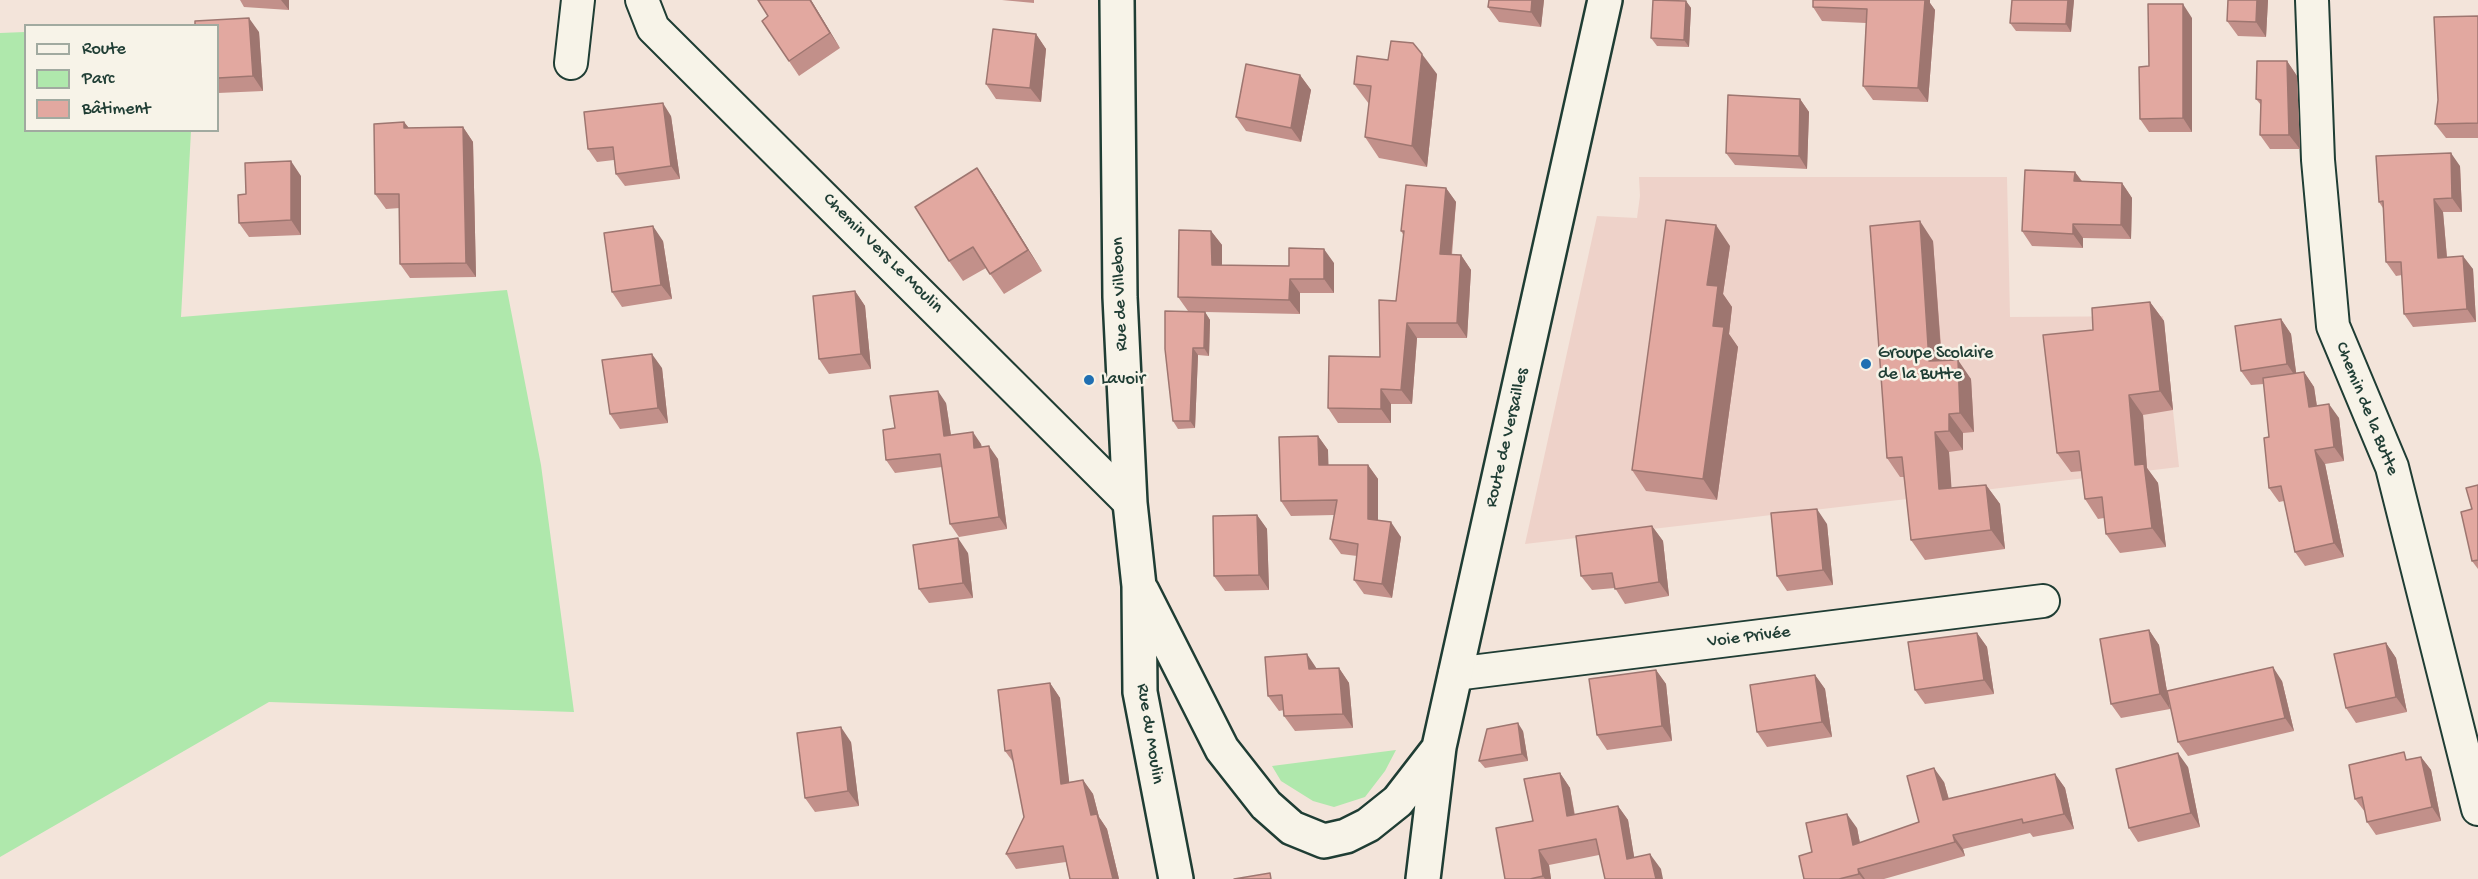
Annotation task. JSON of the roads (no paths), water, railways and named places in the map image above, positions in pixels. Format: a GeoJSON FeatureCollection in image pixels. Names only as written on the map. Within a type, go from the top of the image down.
{"type":"FeatureCollection","features":[{"type":"Feature","properties":{"kind":"main road","name":"Rue de Villebon"},"geometry":{"type":"LineString","coordinates":[[1117,0],[1120,297],[1130,503],[1139,586]]}},
{"type":"Feature","properties":{"kind":"main road","name":"Route de Versailles"},"geometry":{"type":"LineString","coordinates":[[1423,879],[1439,747],[1605,0]]}},
{"type":"Feature","properties":{"kind":"main road"},"geometry":{"type":"LineString","coordinates":[[1139,586],[1222,749],[1266,805],[1292,828],[1324,841],[1346,836],[1368,825],[1398,801],[1439,747]]}},
{"type":"Feature","properties":{"kind":"main road","name":"Rue du Moulin"},"geometry":{"type":"LineString","coordinates":[[1139,586],[1140,692],[1176,879]]}},
{"type":"Feature","properties":{"kind":"street"},"geometry":{"type":"LineString","coordinates":[[570,63],[578,0]]}},
{"type":"Feature","properties":{"kind":"street","name":"Chemin Vers Le Moulin"},"geometry":{"type":"LineString","coordinates":[[642,0],[653,28],[1130,503]]}},
{"type":"Feature","properties":{"kind":"street","name":"Chemin de la Butte"},"geometry":{"type":"LineString","coordinates":[[2312,0],[2318,160],[2333,326],[2392,467],[2478,808]]}},
{"type":"Feature","properties":{"kind":"street","name":"Voie Privée"},"geometry":{"type":"LineString","coordinates":[[1455,674],[2043,602]]}},
{"type":"Feature","properties":{"kind":"place","name":"Groupe Scolaire de la Butte"},"geometry":{"type":"Point","coordinates":[1866,364]}},
{"type":"Feature","properties":{"kind":"place","name":"Lavoir"},"geometry":{"type":"Point","coordinates":[1089,380]}}]}
